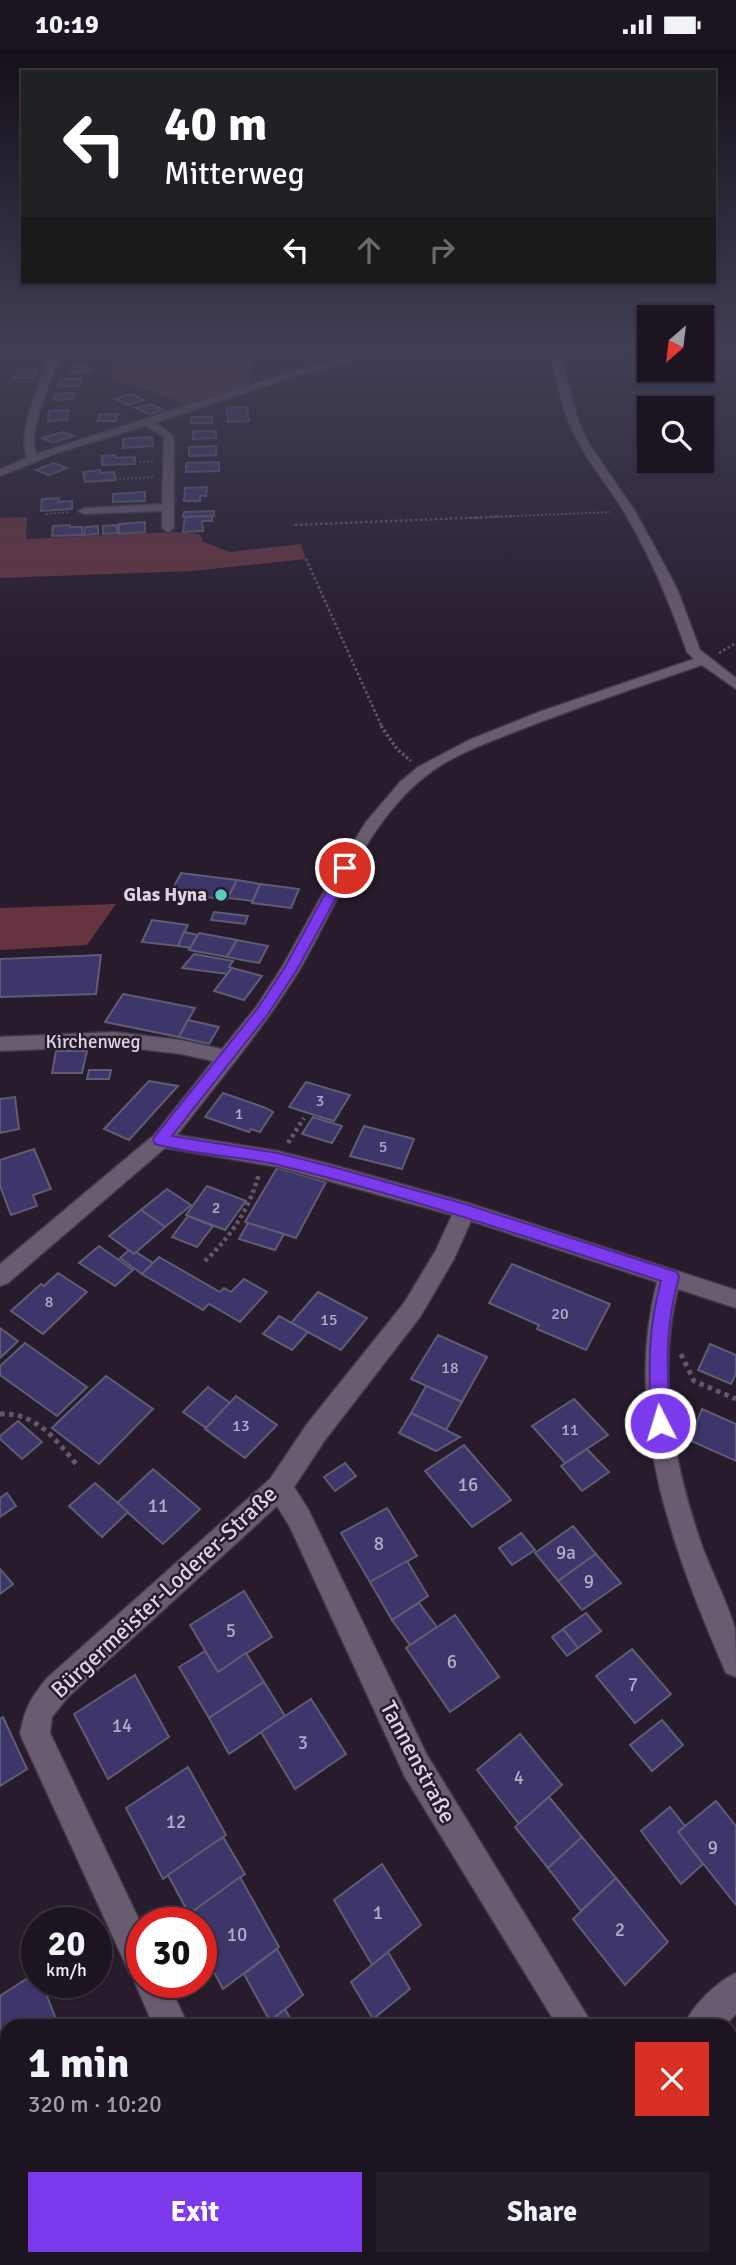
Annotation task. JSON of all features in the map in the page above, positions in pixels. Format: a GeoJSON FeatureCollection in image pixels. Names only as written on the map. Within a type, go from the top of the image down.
{"type":"FeatureCollection","features":[{"type":"Feature","properties":{"kind":"street"},"geometry":{"type":"LineString","coordinates":[[31,453],[33,459]]}},
{"type":"Feature","properties":{"kind":"street"},"geometry":{"type":"LineString","coordinates":[[0,473],[51,453]]}},
{"type":"Feature","properties":{"kind":"street"},"geometry":{"type":"LineString","coordinates":[[168,528],[169,453]]}},
{"type":"Feature","properties":{"kind":"street"},"geometry":{"type":"LineString","coordinates":[[590,453],[629,511],[673,591],[694,652],[736,685]]}},
{"type":"Feature","properties":{"kind":"street"},"geometry":{"type":"LineString","coordinates":[[84,511],[167,507]]}},
{"type":"Feature","properties":{"kind":"street"},"geometry":{"type":"LineString","coordinates":[[0,1277],[161,1140],[263,1011],[291,968],[345,868],[390,801],[422,770],[447,755],[519,725],[703,660]]}},
{"type":"Feature","properties":{"kind":"street","name":"Kirchenweg"},"geometry":{"type":"LineString","coordinates":[[0,1044],[114,1039],[181,1047],[226,1057]]}},
{"type":"Feature","properties":{"kind":"street"},"geometry":{"type":"LineString","coordinates":[[161,1140],[271,1157],[465,1210],[736,1299]]}},
{"type":"Feature","properties":{"kind":"street","name":"Bürgermeister-Loderer-Straße"},"geometry":{"type":"LineString","coordinates":[[126,1928],[35,1734],[39,1711],[57,1688],[279,1487],[316,1432],[412,1310],[446,1253],[465,1210]]}},
{"type":"Feature","properties":{"kind":"street"},"geometry":{"type":"LineString","coordinates":[[670,1277],[660,1317],[658,1409],[684,1532],[709,1604],[736,1663]]}},
{"type":"Feature","properties":{"kind":"street","name":"Tannenstraße"},"geometry":{"type":"LineString","coordinates":[[279,1487],[299,1518],[415,1766],[572,2019]]}},
{"type":"Feature","properties":{"kind":"street"},"geometry":{"type":"LineString","coordinates":[[708,2019],[736,1990]]}},
{"type":"Feature","properties":{"kind":"street"},"geometry":{"type":"LineString","coordinates":[[158,1998],[168,2019]]}},
{"type":"Feature","properties":{"kind":"path"},"geometry":{"type":"LineString","coordinates":[[119,479],[169,476]]}},
{"type":"Feature","properties":{"kind":"path"},"geometry":{"type":"LineString","coordinates":[[295,525],[629,511]]}},
{"type":"Feature","properties":{"kind":"path"},"geometry":{"type":"LineString","coordinates":[[306,559],[382,728],[397,749],[422,770]]}},
{"type":"Feature","properties":{"kind":"path"},"geometry":{"type":"LineString","coordinates":[[205,1261],[231,1237],[271,1157],[304,1118]]}},
{"type":"Feature","properties":{"kind":"path"},"geometry":{"type":"LineString","coordinates":[[658,1343],[682,1355],[694,1381],[736,1399]]}},
{"type":"Feature","properties":{"kind":"path"},"geometry":{"type":"LineString","coordinates":[[0,1414],[9,1412],[42,1423],[77,1465]]}},
{"type":"Feature","properties":{"kind":"shaded area"},"geometry":{"type":"Polygon","coordinates":[[[27,517],[26,539],[174,532],[199,534],[203,542],[230,552],[301,544],[306,559],[192,571],[0,578],[0,518],[27,517]]]}},
{"type":"Feature","properties":{"kind":"shaded area"},"geometry":{"type":"Polygon","coordinates":[[[116,904],[87,945],[0,950],[0,908],[116,904]]]}},
{"type":"Feature","properties":{"kind":"building"},"geometry":{"type":"Polygon","coordinates":[[[189,453],[216,453],[216,455],[189,456],[189,453]]]}},
{"type":"Feature","properties":{"kind":"building"},"geometry":{"type":"Polygon","coordinates":[[[115,455],[115,458],[135,457],[135,464],[102,465],[102,456],[115,455]]]}},
{"type":"Feature","properties":{"kind":"building"},"geometry":{"type":"Polygon","coordinates":[[[219,462],[219,471],[186,472],[186,463],[219,462]]]}},
{"type":"Feature","properties":{"kind":"building"},"geometry":{"type":"Polygon","coordinates":[[[54,463],[67,468],[49,475],[36,470],[54,463]]]}},
{"type":"Feature","properties":{"kind":"building"},"geometry":{"type":"Polygon","coordinates":[[[100,470],[100,473],[114,472],[116,480],[85,482],[83,472],[100,470]]]}},
{"type":"Feature","properties":{"kind":"building"},"geometry":{"type":"Polygon","coordinates":[[[207,487],[206,496],[200,496],[200,501],[184,501],[185,488],[207,487]]]}},
{"type":"Feature","properties":{"kind":"building"},"geometry":{"type":"Polygon","coordinates":[[[145,492],[145,501],[113,502],[113,494],[145,492]]]}},
{"type":"Feature","properties":{"kind":"building"},"geometry":{"type":"Polygon","coordinates":[[[59,498],[58,502],[72,501],[72,509],[41,511],[42,499],[59,498]]]}},
{"type":"Feature","properties":{"kind":"building"},"geometry":{"type":"Polygon","coordinates":[[[214,511],[214,516],[183,517],[184,512],[214,511]]]}},
{"type":"Feature","properties":{"kind":"building"},"geometry":{"type":"Polygon","coordinates":[[[212,516],[212,521],[202,521],[203,531],[183,532],[185,517],[212,516]]]}},
{"type":"Feature","properties":{"kind":"building"},"geometry":{"type":"Polygon","coordinates":[[[145,522],[145,532],[119,534],[119,524],[145,522]]]}},
{"type":"Feature","properties":{"kind":"building"},"geometry":{"type":"Polygon","coordinates":[[[117,525],[117,533],[103,534],[103,526],[117,525]]]}},
{"type":"Feature","properties":{"kind":"building"},"geometry":{"type":"Polygon","coordinates":[[[53,526],[82,527],[82,535],[52,536],[53,526]]]}},
{"type":"Feature","properties":{"kind":"building"},"geometry":{"type":"Polygon","coordinates":[[[98,526],[98,534],[84,535],[85,527],[98,526]]]}},
{"type":"Feature","properties":{"kind":"building"},"geometry":{"type":"Polygon","coordinates":[[[181,873],[237,880],[227,900],[171,892],[181,873]]]}},
{"type":"Feature","properties":{"kind":"building"},"geometry":{"type":"Polygon","coordinates":[[[237,880],[260,884],[253,901],[228,898],[237,880]]]}},
{"type":"Feature","properties":{"kind":"building"},"geometry":{"type":"Polygon","coordinates":[[[260,884],[299,889],[291,908],[252,903],[260,884]]]}},
{"type":"Feature","properties":{"kind":"building"},"geometry":{"type":"Polygon","coordinates":[[[214,912],[248,916],[245,924],[211,920],[214,912]]]}},
{"type":"Feature","properties":{"kind":"building"},"geometry":{"type":"Polygon","coordinates":[[[152,920],[188,925],[178,946],[142,942],[152,920]]]}},
{"type":"Feature","properties":{"kind":"building"},"geometry":{"type":"Polygon","coordinates":[[[184,932],[198,935],[190,948],[178,946],[184,932]]]}},
{"type":"Feature","properties":{"kind":"building"},"geometry":{"type":"Polygon","coordinates":[[[199,933],[237,940],[227,957],[189,950],[199,933]]]}},
{"type":"Feature","properties":{"kind":"building"},"geometry":{"type":"Polygon","coordinates":[[[237,940],[268,946],[259,963],[227,957],[237,940]]]}},
{"type":"Feature","properties":{"kind":"building"},"geometry":{"type":"Polygon","coordinates":[[[194,954],[233,961],[229,967],[232,968],[227,974],[182,968],[194,954]]]}},
{"type":"Feature","properties":{"kind":"building"},"geometry":{"type":"Polygon","coordinates":[[[101,955],[96,994],[0,997],[0,959],[101,955]]]}},
{"type":"Feature","properties":{"kind":"building"},"geometry":{"type":"Polygon","coordinates":[[[232,968],[262,976],[244,1000],[214,991],[232,968]]]}},
{"type":"Feature","properties":{"kind":"building"},"geometry":{"type":"Polygon","coordinates":[[[123,994],[195,1008],[179,1037],[105,1022],[123,994]]]}},
{"type":"Feature","properties":{"kind":"building"},"geometry":{"type":"Polygon","coordinates":[[[188,1020],[219,1027],[209,1044],[179,1037],[188,1020]]]}},
{"type":"Feature","properties":{"kind":"building"},"geometry":{"type":"Polygon","coordinates":[[[56,1051],[87,1051],[82,1073],[52,1073],[56,1051]]]}},
{"type":"Feature","properties":{"kind":"building"},"geometry":{"type":"Polygon","coordinates":[[[89,1070],[111,1070],[109,1079],[87,1079],[89,1070]]]}},
{"type":"Feature","properties":{"kind":"building"},"geometry":{"type":"Polygon","coordinates":[[[149,1081],[178,1086],[129,1140],[104,1129],[149,1081]]]}},
{"type":"Feature","properties":{"kind":"building"},"geometry":{"type":"Polygon","coordinates":[[[306,1082],[350,1095],[334,1121],[289,1107],[306,1082]]]}},
{"type":"Feature","properties":{"kind":"building"},"geometry":{"type":"Polygon","coordinates":[[[223,1093],[273,1112],[260,1132],[251,1129],[249,1132],[205,1117],[223,1093]]]}},
{"type":"Feature","properties":{"kind":"building"},"geometry":{"type":"Polygon","coordinates":[[[15,1097],[19,1129],[0,1133],[0,1099],[15,1097]]]}},
{"type":"Feature","properties":{"kind":"building"},"geometry":{"type":"Polygon","coordinates":[[[313,1117],[342,1126],[332,1143],[302,1134],[313,1117]]]}},
{"type":"Feature","properties":{"kind":"building"},"geometry":{"type":"Polygon","coordinates":[[[364,1126],[414,1139],[402,1169],[350,1156],[364,1126]]]}},
{"type":"Feature","properties":{"kind":"building"},"geometry":{"type":"Polygon","coordinates":[[[34,1149],[51,1189],[33,1195],[37,1206],[11,1215],[0,1186],[0,1160],[34,1149]]]}},
{"type":"Feature","properties":{"kind":"building"},"geometry":{"type":"Polygon","coordinates":[[[277,1168],[326,1182],[296,1238],[245,1222],[277,1168]]]}},
{"type":"Feature","properties":{"kind":"building"},"geometry":{"type":"Polygon","coordinates":[[[207,1186],[246,1201],[225,1230],[186,1215],[207,1186]]]}},
{"type":"Feature","properties":{"kind":"building"},"geometry":{"type":"Polygon","coordinates":[[[167,1189],[191,1205],[165,1227],[141,1210],[167,1189]]]}},
{"type":"Feature","properties":{"kind":"building"},"geometry":{"type":"Polygon","coordinates":[[[141,1210],[165,1227],[134,1254],[109,1236],[141,1210]]]}},
{"type":"Feature","properties":{"kind":"building"},"geometry":{"type":"Polygon","coordinates":[[[188,1216],[213,1226],[197,1247],[172,1237],[188,1216]]]}},
{"type":"Feature","properties":{"kind":"building"},"geometry":{"type":"Polygon","coordinates":[[[248,1223],[284,1234],[275,1250],[239,1239],[248,1223]]]}},
{"type":"Feature","properties":{"kind":"building"},"geometry":{"type":"Polygon","coordinates":[[[99,1246],[133,1270],[115,1286],[79,1263],[99,1246]]]}},
{"type":"Feature","properties":{"kind":"building"},"geometry":{"type":"Polygon","coordinates":[[[129,1250],[153,1263],[142,1274],[120,1258],[129,1250]]]}},
{"type":"Feature","properties":{"kind":"building"},"geometry":{"type":"Polygon","coordinates":[[[159,1257],[220,1292],[224,1288],[231,1292],[244,1279],[267,1292],[240,1322],[209,1304],[203,1310],[142,1274],[159,1257]]]}},
{"type":"Feature","properties":{"kind":"building"},"geometry":{"type":"Polygon","coordinates":[[[512,1264],[610,1304],[586,1350],[537,1329],[539,1325],[489,1303],[512,1264]]]}},
{"type":"Feature","properties":{"kind":"building"},"geometry":{"type":"Polygon","coordinates":[[[58,1273],[87,1292],[43,1334],[11,1311],[41,1284],[44,1286],[58,1273]]]}},
{"type":"Feature","properties":{"kind":"building"},"geometry":{"type":"Polygon","coordinates":[[[318,1292],[367,1318],[341,1350],[291,1323],[318,1292]]]}},
{"type":"Feature","properties":{"kind":"building"},"geometry":{"type":"Polygon","coordinates":[[[279,1316],[308,1332],[292,1350],[263,1334],[279,1316]]]}},
{"type":"Feature","properties":{"kind":"building"},"geometry":{"type":"Polygon","coordinates":[[[0,1328],[18,1341],[0,1358],[0,1328]]]}},
{"type":"Feature","properties":{"kind":"building"},"geometry":{"type":"Polygon","coordinates":[[[438,1335],[487,1357],[462,1402],[411,1379],[438,1335]]]}},
{"type":"Feature","properties":{"kind":"building"},"geometry":{"type":"Polygon","coordinates":[[[25,1343],[87,1387],[57,1416],[0,1375],[0,1366],[25,1343]]]}},
{"type":"Feature","properties":{"kind":"building"},"geometry":{"type":"Polygon","coordinates":[[[710,1344],[736,1355],[736,1374],[731,1384],[698,1370],[710,1344]]]}},
{"type":"Feature","properties":{"kind":"building"},"geometry":{"type":"Polygon","coordinates":[[[106,1376],[153,1409],[99,1464],[52,1428],[106,1376]]]}},
{"type":"Feature","properties":{"kind":"building"},"geometry":{"type":"Polygon","coordinates":[[[426,1386],[462,1402],[446,1430],[411,1413],[426,1386]]]}},
{"type":"Feature","properties":{"kind":"building"},"geometry":{"type":"Polygon","coordinates":[[[208,1387],[230,1403],[206,1428],[183,1412],[208,1387]]]}},
{"type":"Feature","properties":{"kind":"building"},"geometry":{"type":"Polygon","coordinates":[[[236,1396],[277,1425],[245,1458],[205,1429],[236,1396]]]}},
{"type":"Feature","properties":{"kind":"building"},"geometry":{"type":"Polygon","coordinates":[[[574,1399],[608,1435],[565,1463],[532,1426],[574,1399]]]}},
{"type":"Feature","properties":{"kind":"building"},"geometry":{"type":"Polygon","coordinates":[[[702,1409],[736,1424],[736,1461],[689,1440],[702,1409]]]}},
{"type":"Feature","properties":{"kind":"building"},"geometry":{"type":"Polygon","coordinates":[[[411,1413],[460,1437],[436,1451],[399,1433],[411,1413]]]}},
{"type":"Feature","properties":{"kind":"building"},"geometry":{"type":"Polygon","coordinates":[[[18,1421],[42,1442],[22,1459],[0,1439],[0,1436],[18,1421]]]}},
{"type":"Feature","properties":{"kind":"building"},"geometry":{"type":"Polygon","coordinates":[[[464,1445],[511,1500],[472,1527],[425,1471],[464,1445]]]}},
{"type":"Feature","properties":{"kind":"building"},"geometry":{"type":"Polygon","coordinates":[[[587,1449],[609,1472],[582,1491],[561,1466],[587,1449]]]}},
{"type":"Feature","properties":{"kind":"building"},"geometry":{"type":"Polygon","coordinates":[[[345,1463],[356,1476],[335,1491],[324,1477],[345,1463]]]}},
{"type":"Feature","properties":{"kind":"building"},"geometry":{"type":"Polygon","coordinates":[[[153,1469],[200,1509],[163,1544],[117,1503],[153,1469]]]}},
{"type":"Feature","properties":{"kind":"building"},"geometry":{"type":"Polygon","coordinates":[[[95,1483],[128,1512],[102,1537],[69,1506],[95,1483]]]}},
{"type":"Feature","properties":{"kind":"building"},"geometry":{"type":"Polygon","coordinates":[[[7,1493],[16,1506],[0,1517],[0,1498],[7,1493]]]}},
{"type":"Feature","properties":{"kind":"building"},"geometry":{"type":"Polygon","coordinates":[[[387,1508],[417,1556],[370,1582],[341,1533],[387,1508]]]}},
{"type":"Feature","properties":{"kind":"building"},"geometry":{"type":"Polygon","coordinates":[[[573,1526],[596,1554],[558,1581],[535,1553],[573,1526]]]}},
{"type":"Feature","properties":{"kind":"building"},"geometry":{"type":"Polygon","coordinates":[[[521,1533],[535,1550],[512,1565],[499,1548],[521,1533]]]}},
{"type":"Feature","properties":{"kind":"building"},"geometry":{"type":"Polygon","coordinates":[[[596,1554],[621,1583],[582,1610],[558,1581],[596,1554]]]}},
{"type":"Feature","properties":{"kind":"building"},"geometry":{"type":"Polygon","coordinates":[[[407,1561],[428,1596],[392,1620],[370,1582],[407,1561]]]}},
{"type":"Feature","properties":{"kind":"building"},"geometry":{"type":"Polygon","coordinates":[[[0,1569],[13,1584],[0,1594],[0,1569]]]}},
{"type":"Feature","properties":{"kind":"building"},"geometry":{"type":"Polygon","coordinates":[[[244,1591],[272,1637],[218,1672],[190,1625],[244,1591]]]}},
{"type":"Feature","properties":{"kind":"building"},"geometry":{"type":"Polygon","coordinates":[[[419,1603],[437,1627],[410,1645],[392,1620],[419,1603]]]}},
{"type":"Feature","properties":{"kind":"building"},"geometry":{"type":"Polygon","coordinates":[[[586,1613],[601,1631],[578,1648],[563,1629],[586,1613]]]}},
{"type":"Feature","properties":{"kind":"building"},"geometry":{"type":"Polygon","coordinates":[[[455,1615],[499,1677],[450,1712],[406,1648],[455,1615]]]}},
{"type":"Feature","properties":{"kind":"building"},"geometry":{"type":"Polygon","coordinates":[[[563,1629],[578,1648],[567,1656],[552,1637],[563,1629]]]}},
{"type":"Feature","properties":{"kind":"building"},"geometry":{"type":"Polygon","coordinates":[[[632,1649],[671,1694],[635,1723],[596,1676],[632,1649]]]}},
{"type":"Feature","properties":{"kind":"building"},"geometry":{"type":"Polygon","coordinates":[[[205,1651],[218,1672],[246,1653],[264,1682],[209,1718],[179,1667],[205,1651]]]}},
{"type":"Feature","properties":{"kind":"building"},"geometry":{"type":"Polygon","coordinates":[[[135,1675],[169,1737],[108,1779],[74,1714],[135,1675]]]}},
{"type":"Feature","properties":{"kind":"building"},"geometry":{"type":"Polygon","coordinates":[[[264,1682],[285,1716],[229,1754],[209,1718],[264,1682]]]}},
{"type":"Feature","properties":{"kind":"building"},"geometry":{"type":"Polygon","coordinates":[[[311,1699],[346,1754],[295,1789],[261,1732],[311,1699]]]}},
{"type":"Feature","properties":{"kind":"building"},"geometry":{"type":"Polygon","coordinates":[[[3,1717],[27,1769],[0,1786],[0,1719],[3,1717]]]}},
{"type":"Feature","properties":{"kind":"building"},"geometry":{"type":"Polygon","coordinates":[[[662,1720],[683,1745],[652,1771],[630,1745],[662,1720]]]}},
{"type":"Feature","properties":{"kind":"building"},"geometry":{"type":"Polygon","coordinates":[[[520,1734],[562,1785],[519,1824],[477,1770],[520,1734]]]}},
{"type":"Feature","properties":{"kind":"building"},"geometry":{"type":"Polygon","coordinates":[[[188,1767],[226,1835],[163,1879],[126,1808],[188,1767]]]}},
{"type":"Feature","properties":{"kind":"building"},"geometry":{"type":"Polygon","coordinates":[[[549,1797],[582,1837],[548,1868],[515,1827],[549,1797]]]}},
{"type":"Feature","properties":{"kind":"building"},"geometry":{"type":"Polygon","coordinates":[[[716,1801],[736,1826],[736,1905],[678,1832],[716,1801]]]}},
{"type":"Feature","properties":{"kind":"building"},"geometry":{"type":"Polygon","coordinates":[[[670,1807],[685,1826],[678,1832],[703,1864],[681,1884],[641,1831],[670,1807]]]}},
{"type":"Feature","properties":{"kind":"building"},"geometry":{"type":"Polygon","coordinates":[[[223,1837],[245,1874],[199,1907],[185,1907],[168,1875],[223,1837]]]}},
{"type":"Feature","properties":{"kind":"building"},"geometry":{"type":"Polygon","coordinates":[[[582,1837],[616,1878],[581,1911],[548,1868],[582,1837]]]}},
{"type":"Feature","properties":{"kind":"building"},"geometry":{"type":"Polygon","coordinates":[[[382,1864],[421,1925],[372,1965],[334,1900],[382,1864]]]}},
{"type":"Feature","properties":{"kind":"building"},"geometry":{"type":"Polygon","coordinates":[[[240,1877],[279,1947],[223,1989],[217,1978],[217,1907],[199,1907],[240,1877]]]}},
{"type":"Feature","properties":{"kind":"building"},"geometry":{"type":"Polygon","coordinates":[[[616,1878],[668,1942],[625,1985],[573,1919],[616,1878]]]}},
{"type":"Feature","properties":{"kind":"building"},"geometry":{"type":"Polygon","coordinates":[[[277,1949],[303,1995],[269,2019],[244,1974],[277,1949]]]}},
{"type":"Feature","properties":{"kind":"building"},"geometry":{"type":"Polygon","coordinates":[[[388,1952],[410,1989],[373,2019],[351,1982],[388,1952]]]}},
{"type":"Feature","properties":{"kind":"building"},"geometry":{"type":"Polygon","coordinates":[[[21,1982],[21,1998],[48,1998],[56,2019],[0,2019],[0,1996],[21,1982]]]}},
{"type":"Feature","properties":{"kind":"building"},"geometry":{"type":"Polygon","coordinates":[[[285,2009],[291,2019],[272,2019],[285,2009]]]}},
{"type":"Feature","properties":{"kind":"place","name":"Glas Hyna"},"geometry":{"type":"Point","coordinates":[221,895]}},
{"type":"Feature","properties":{"kind":"route"},"geometry":{"type":"LineString","coordinates":[[345,868],[291,968],[263,1011],[161,1140],[278,1159],[333,1173],[465,1210],[670,1277],[660,1317],[657,1355],[660,1423]]}}]}
